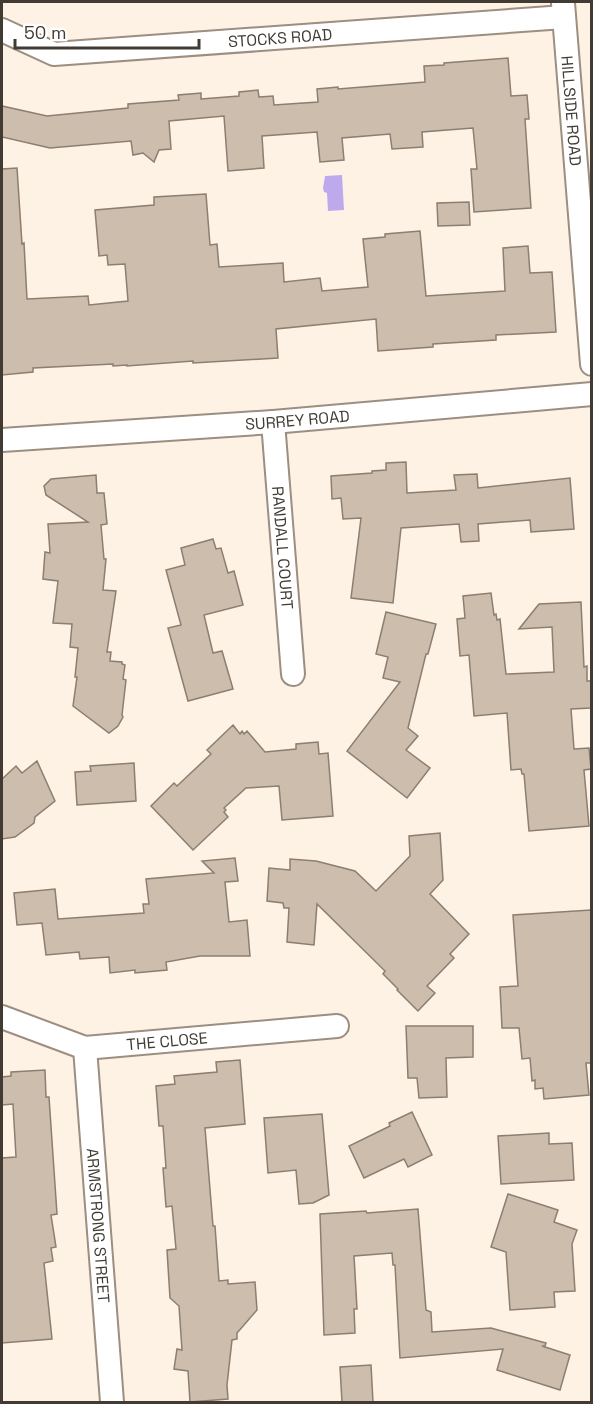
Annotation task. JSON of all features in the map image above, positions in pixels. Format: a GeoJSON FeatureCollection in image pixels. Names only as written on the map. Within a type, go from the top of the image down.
{"type":"FeatureCollection","features":[{"type":"Feature","properties":{"kind":"street","name":"STOCKS ROAD"},"geometry":{"type":"LineString","coordinates":[[2,30],[54,54],[563,9]]}},
{"type":"Feature","properties":{"kind":"street","name":"HILLSIDE ROAD"},"geometry":{"type":"LineString","coordinates":[[563,9],[591,364]]}},
{"type":"Feature","properties":{"kind":"street","name":"SURREY ROAD"},"geometry":{"type":"LineString","coordinates":[[2,440],[273,422],[591,394]]}},
{"type":"Feature","properties":{"kind":"street","name":"RANDALL COURT"},"geometry":{"type":"LineString","coordinates":[[273,422],[293,674]]}},
{"type":"Feature","properties":{"kind":"street","name":"THE CLOSE"},"geometry":{"type":"LineString","coordinates":[[2,1017],[86,1048],[337,1026]]}},
{"type":"Feature","properties":{"kind":"street","name":"ARMSTRONG STREET"},"geometry":{"type":"LineString","coordinates":[[86,1048],[112,1402]]}},
{"type":"Feature","properties":{"kind":"shaded area"},"geometry":{"type":"Polygon","coordinates":[[[342,175],[344,210],[328,211],[327,193],[323,188],[325,176],[342,175]]]}},
{"type":"Feature","properties":{"kind":"building"},"geometry":{"type":"Polygon","coordinates":[[[508,58],[511,96],[527,95],[529,119],[525,119],[531,208],[474,212],[471,169],[477,169],[473,128],[422,132],[423,147],[392,149],[390,134],[342,138],[344,160],[320,162],[317,132],[262,136],[264,168],[228,171],[224,116],[169,121],[171,149],[159,150],[154,162],[143,153],[133,155],[131,141],[50,148],[2,137],[2,106],[47,116],[128,108],[128,104],[179,100],[178,95],[201,93],[201,99],[239,96],[239,92],[258,90],[259,97],[273,96],[274,105],[318,102],[317,89],[425,82],[424,66],[508,58]]]}},
{"type":"Feature","properties":{"kind":"building"},"geometry":{"type":"Polygon","coordinates":[[[17,168],[27,299],[88,296],[89,305],[128,301],[125,264],[108,265],[107,255],[99,256],[95,210],[154,205],[154,197],[206,194],[210,245],[217,244],[219,267],[283,263],[284,282],[320,278],[322,291],[368,287],[363,239],[385,237],[385,234],[420,231],[426,296],[505,291],[503,248],[528,246],[530,273],[552,272],[556,332],[496,335],[496,340],[433,344],[433,347],[378,351],[376,319],[276,329],[278,358],[127,366],[113,366],[113,364],[33,368],[33,372],[2,375],[2,169],[17,168]]]}},
{"type":"Feature","properties":{"kind":"building"},"geometry":{"type":"Polygon","coordinates":[[[469,202],[470,225],[438,226],[437,203],[469,202]]]}},
{"type":"Feature","properties":{"kind":"building"},"geometry":{"type":"Polygon","coordinates":[[[406,462],[407,493],[456,490],[454,475],[477,474],[478,488],[570,478],[574,529],[531,532],[530,520],[478,524],[479,541],[461,542],[459,524],[401,528],[393,603],[351,598],[361,518],[343,519],[341,498],[332,499],[331,476],[372,473],[372,471],[386,470],[386,463],[406,462]]]}},
{"type":"Feature","properties":{"kind":"building"},"geometry":{"type":"Polygon","coordinates":[[[96,475],[97,493],[104,493],[107,524],[101,525],[104,559],[106,559],[103,590],[116,591],[107,652],[111,652],[110,661],[122,662],[125,665],[123,679],[126,680],[123,717],[118,726],[109,733],[73,706],[78,648],[70,647],[72,624],[53,623],[58,581],[43,579],[45,552],[50,553],[48,524],[88,522],[46,495],[44,486],[51,479],[96,475]]]}},
{"type":"Feature","properties":{"kind":"building"},"geometry":{"type":"Polygon","coordinates":[[[213,539],[216,549],[221,548],[228,573],[234,571],[243,605],[204,615],[213,653],[222,651],[233,689],[188,701],[168,628],[181,625],[166,570],[185,565],[181,548],[213,539]]]}},
{"type":"Feature","properties":{"kind":"building"},"geometry":{"type":"Polygon","coordinates":[[[491,593],[494,615],[496,614],[497,620],[500,619],[506,674],[554,672],[552,627],[519,629],[539,604],[581,602],[584,667],[587,666],[587,681],[591,681],[591,708],[571,709],[574,749],[589,748],[591,769],[584,770],[589,826],[529,831],[524,774],[521,769],[511,770],[507,713],[474,716],[469,655],[460,656],[457,619],[465,618],[463,596],[491,593]]]}},
{"type":"Feature","properties":{"kind":"building"},"geometry":{"type":"Polygon","coordinates":[[[386,612],[436,624],[428,654],[426,654],[408,728],[418,736],[406,750],[430,768],[407,798],[347,751],[400,682],[383,678],[388,657],[376,654],[386,612]]]}},
{"type":"Feature","properties":{"kind":"building"},"geometry":{"type":"Polygon","coordinates":[[[233,725],[240,734],[242,731],[244,734],[247,731],[265,752],[296,749],[296,744],[318,742],[319,754],[328,753],[333,816],[282,820],[279,786],[246,788],[224,808],[228,817],[193,850],[151,806],[174,783],[177,786],[211,754],[207,750],[233,725]]]}},
{"type":"Feature","properties":{"kind":"building"},"geometry":{"type":"Polygon","coordinates":[[[37,761],[55,801],[35,817],[34,823],[15,837],[2,839],[2,779],[16,766],[22,773],[37,761]]]}},
{"type":"Feature","properties":{"kind":"building"},"geometry":{"type":"Polygon","coordinates":[[[134,763],[136,801],[77,805],[75,772],[91,771],[90,766],[134,763]]]}},
{"type":"Feature","properties":{"kind":"building"},"geometry":{"type":"Polygon","coordinates":[[[440,833],[443,880],[430,894],[469,934],[450,954],[454,958],[427,986],[435,993],[418,1011],[383,974],[385,971],[317,904],[314,945],[287,942],[289,908],[284,908],[283,903],[267,901],[269,868],[290,870],[290,859],[316,861],[355,871],[376,891],[410,856],[409,836],[440,833]]]}},
{"type":"Feature","properties":{"kind":"building"},"geometry":{"type":"Polygon","coordinates":[[[235,858],[238,881],[225,882],[229,922],[247,920],[250,956],[200,956],[166,962],[167,970],[110,973],[109,957],[80,959],[79,952],[46,955],[42,923],[17,925],[14,893],[55,889],[58,919],[144,913],[143,904],[149,904],[146,879],[214,873],[202,861],[235,858]]]}},
{"type":"Feature","properties":{"kind":"building"},"geometry":{"type":"Polygon","coordinates":[[[591,910],[591,1063],[586,1063],[589,1095],[544,1099],[543,1088],[535,1089],[535,1080],[532,1081],[530,1058],[522,1059],[519,1028],[502,1028],[500,987],[518,986],[513,915],[591,910]]]}},
{"type":"Feature","properties":{"kind":"building"},"geometry":{"type":"Polygon","coordinates":[[[406,1026],[473,1026],[473,1057],[446,1058],[447,1097],[419,1098],[417,1078],[408,1078],[406,1026]]]}},
{"type":"Feature","properties":{"kind":"building"},"geometry":{"type":"Polygon","coordinates":[[[240,1060],[245,1124],[205,1128],[219,1281],[228,1280],[228,1284],[255,1282],[257,1310],[237,1333],[237,1339],[232,1340],[227,1385],[228,1399],[190,1402],[188,1371],[174,1369],[177,1349],[182,1350],[179,1306],[170,1298],[167,1250],[176,1249],[172,1206],[166,1207],[163,1126],[159,1126],[156,1086],[175,1084],[174,1076],[217,1072],[216,1062],[240,1060]]]}},
{"type":"Feature","properties":{"kind":"building"},"geometry":{"type":"Polygon","coordinates":[[[45,1070],[57,1214],[51,1215],[56,1247],[51,1248],[53,1261],[44,1263],[52,1339],[2,1343],[2,1158],[16,1157],[13,1104],[2,1105],[2,1077],[11,1076],[11,1072],[45,1070]]]}},
{"type":"Feature","properties":{"kind":"building"},"geometry":{"type":"Polygon","coordinates":[[[412,1112],[432,1155],[408,1167],[404,1159],[364,1178],[349,1146],[390,1126],[389,1123],[412,1112]]]}},
{"type":"Feature","properties":{"kind":"building"},"geometry":{"type":"Polygon","coordinates":[[[322,1114],[329,1195],[313,1203],[299,1204],[296,1170],[268,1173],[264,1118],[322,1114]]]}},
{"type":"Feature","properties":{"kind":"building"},"geometry":{"type":"Polygon","coordinates":[[[549,1133],[549,1144],[572,1143],[574,1180],[501,1184],[498,1136],[549,1133]]]}},
{"type":"Feature","properties":{"kind":"building"},"geometry":{"type":"Polygon","coordinates":[[[508,1194],[558,1210],[554,1222],[577,1230],[572,1244],[575,1291],[554,1292],[555,1307],[510,1310],[506,1252],[491,1247],[508,1194]]]}},
{"type":"Feature","properties":{"kind":"building"},"geometry":{"type":"Polygon","coordinates":[[[418,1209],[426,1310],[431,1312],[432,1332],[491,1328],[546,1343],[542,1346],[570,1355],[560,1390],[497,1370],[503,1349],[400,1358],[395,1265],[393,1265],[392,1253],[354,1256],[357,1309],[354,1309],[355,1333],[324,1335],[320,1214],[418,1209]]]}},
{"type":"Feature","properties":{"kind":"building"},"geometry":{"type":"Polygon","coordinates":[[[371,1365],[373,1402],[342,1402],[340,1367],[371,1365]]]}}]}
